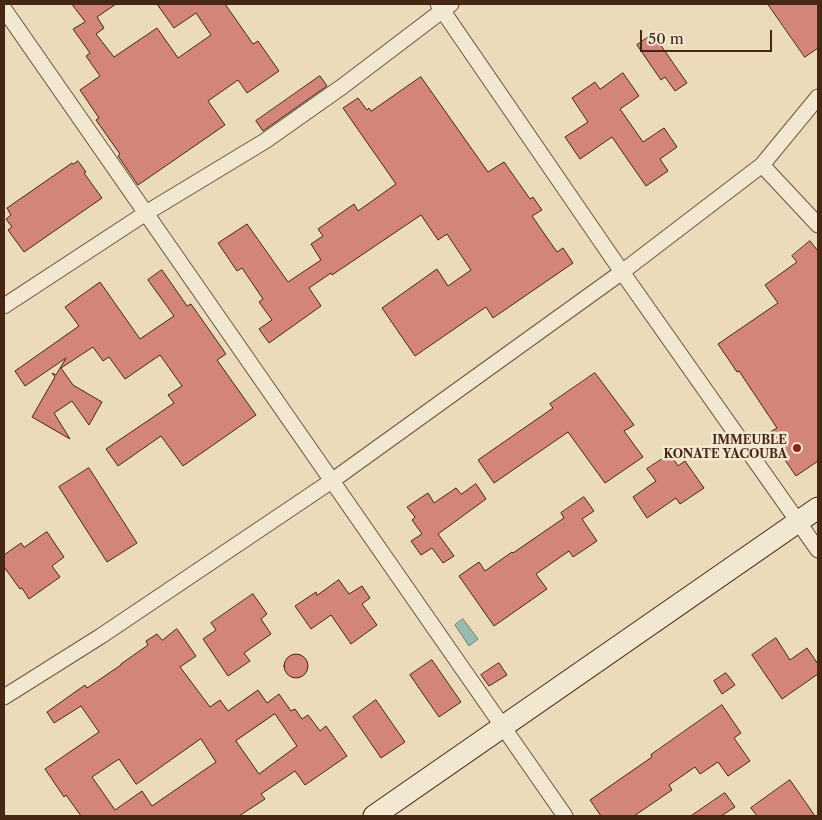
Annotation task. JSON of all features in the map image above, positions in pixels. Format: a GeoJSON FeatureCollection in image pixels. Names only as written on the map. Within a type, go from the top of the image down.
{"type":"FeatureCollection","features":[{"type":"Feature","properties":{"kind":"street"},"geometry":{"type":"LineString","coordinates":[[4,306],[146,213],[265,141],[343,86],[444,6],[622,272],[818,550]]}},
{"type":"Feature","properties":{"kind":"street"},"geometry":{"type":"LineString","coordinates":[[4,8],[565,816]]}},
{"type":"Feature","properties":{"kind":"street"},"geometry":{"type":"LineString","coordinates":[[4,698],[101,636],[333,480],[622,272],[762,165],[818,98]]}},
{"type":"Feature","properties":{"kind":"street"},"geometry":{"type":"LineString","coordinates":[[762,165],[818,225]]}},
{"type":"Feature","properties":{"kind":"street"},"geometry":{"type":"LineString","coordinates":[[374,816],[504,728],[818,508]]}},
{"type":"Feature","properties":{"kind":"water"},"geometry":{"type":"Polygon","coordinates":[[[463,619],[478,639],[469,646],[455,625],[463,619]]]}},
{"type":"Feature","properties":{"kind":"building"},"geometry":{"type":"Polygon","coordinates":[[[72,4],[116,4],[97,17],[104,28],[96,34],[114,57],[157,28],[178,58],[211,35],[196,13],[174,28],[157,4],[225,4],[253,44],[258,41],[279,71],[247,93],[238,80],[208,101],[225,125],[138,185],[118,156],[120,154],[96,120],[99,118],[80,90],[100,76],[86,56],[90,53],[73,29],[85,22],[72,4]]]}},
{"type":"Feature","properties":{"kind":"building"},"geometry":{"type":"Polygon","coordinates":[[[768,4],[818,4],[818,48],[805,57],[768,4]]]}},
{"type":"Feature","properties":{"kind":"building"},"geometry":{"type":"Polygon","coordinates":[[[653,34],[687,83],[675,91],[665,77],[661,80],[637,45],[653,34]]]}},
{"type":"Feature","properties":{"kind":"building"},"geometry":{"type":"Polygon","coordinates":[[[623,73],[639,96],[620,109],[643,142],[664,128],[677,147],[660,159],[668,171],[646,186],[612,137],[580,159],[565,137],[588,122],[572,98],[595,82],[600,89],[623,73]]]}},
{"type":"Feature","properties":{"kind":"building"},"geometry":{"type":"Polygon","coordinates":[[[320,76],[327,86],[263,131],[256,121],[320,76]]]}},
{"type":"Feature","properties":{"kind":"building"},"geometry":{"type":"Polygon","coordinates":[[[421,77],[488,172],[504,162],[530,199],[533,197],[542,210],[532,216],[557,252],[563,248],[573,263],[493,318],[486,307],[415,356],[382,308],[437,269],[448,286],[471,270],[447,234],[438,240],[421,215],[332,275],[331,273],[309,288],[321,306],[269,343],[259,329],[272,320],[259,302],[263,299],[242,268],[237,271],[218,243],[247,224],[288,282],[321,260],[311,244],[323,236],[318,229],[354,204],[358,211],[396,184],[343,108],[358,98],[367,110],[369,108],[371,111],[421,77]]]}},
{"type":"Feature","properties":{"kind":"building"},"geometry":{"type":"Polygon","coordinates":[[[78,161],[102,198],[24,252],[8,230],[12,227],[6,219],[11,215],[7,208],[72,163],[78,161]]]}},
{"type":"Feature","properties":{"kind":"building"},"geometry":{"type":"Polygon","coordinates":[[[810,241],[818,251],[818,461],[796,476],[767,434],[777,428],[739,371],[737,372],[718,344],[778,303],[765,285],[797,262],[792,256],[810,241]]]}},
{"type":"Feature","properties":{"kind":"building"},"geometry":{"type":"Polygon","coordinates":[[[162,270],[187,306],[191,304],[226,354],[217,360],[256,415],[183,466],[161,436],[118,466],[106,449],[174,403],[168,395],[182,386],[160,355],[125,379],[109,357],[103,361],[93,347],[61,368],[73,385],[102,402],[89,425],[72,401],[54,413],[70,439],[32,417],[55,377],[52,373],[56,375],[66,358],[25,386],[15,371],[79,326],[65,307],[100,282],[140,339],[174,316],[148,280],[162,270]]]}},
{"type":"Feature","properties":{"kind":"building"},"geometry":{"type":"Polygon","coordinates":[[[595,373],[634,425],[624,431],[643,457],[605,483],[568,432],[494,483],[478,460],[553,408],[550,404],[595,373]]]}},
{"type":"Feature","properties":{"kind":"building"},"geometry":{"type":"Polygon","coordinates":[[[670,454],[678,466],[685,461],[704,488],[680,504],[676,498],[647,518],[633,497],[656,481],[647,469],[670,454]]]}},
{"type":"Feature","properties":{"kind":"building"},"geometry":{"type":"Polygon","coordinates":[[[89,468],[137,543],[107,562],[59,487],[89,468]]]}},
{"type":"Feature","properties":{"kind":"building"},"geometry":{"type":"Polygon","coordinates":[[[476,484],[486,499],[438,534],[454,556],[443,563],[432,548],[421,555],[411,541],[422,534],[412,520],[415,517],[407,507],[428,493],[434,503],[456,488],[461,494],[476,484]]]}},
{"type":"Feature","properties":{"kind":"building"},"geometry":{"type":"Polygon","coordinates":[[[584,497],[594,511],[582,519],[597,541],[573,557],[569,551],[536,574],[547,589],[494,626],[459,576],[479,562],[485,571],[564,518],[561,513],[584,497]]]}},
{"type":"Feature","properties":{"kind":"building"},"geometry":{"type":"Polygon","coordinates":[[[47,532],[64,557],[52,566],[60,577],[29,599],[4,567],[4,555],[21,543],[24,547],[47,532]]]}},
{"type":"Feature","properties":{"kind":"building"},"geometry":{"type":"Polygon","coordinates":[[[339,580],[349,594],[362,586],[370,598],[362,604],[377,625],[351,644],[331,615],[311,629],[295,606],[316,592],[317,595],[339,580]]]}},
{"type":"Feature","properties":{"kind":"building"},"geometry":{"type":"Polygon","coordinates":[[[253,594],[267,614],[261,619],[271,634],[244,653],[250,661],[228,676],[203,639],[216,630],[211,623],[253,594]]]}},
{"type":"Feature","properties":{"kind":"building"},"geometry":{"type":"Polygon","coordinates":[[[177,629],[196,656],[180,667],[210,707],[220,700],[228,711],[258,690],[267,703],[279,694],[291,711],[295,709],[302,719],[308,715],[320,731],[326,726],[347,756],[305,785],[295,771],[261,794],[265,799],[239,816],[81,816],[66,795],[64,797],[45,769],[99,732],[81,706],[54,723],[47,712],[85,685],[87,688],[121,665],[148,645],[146,641],[157,634],[162,640],[177,629]],[[275,714],[236,741],[259,774],[297,746],[275,714]],[[201,739],[136,784],[119,759],[92,777],[115,810],[142,791],[152,806],[216,762],[201,739]]]}},
{"type":"Feature","properties":{"kind":"building"},"geometry":{"type":"Polygon","coordinates":[[[776,638],[790,660],[807,648],[818,664],[818,674],[782,699],[752,655],[776,638]]]}},
{"type":"Feature","properties":{"kind":"building"},"geometry":{"type":"Polygon","coordinates":[[[296,654],[301,655],[307,661],[307,671],[301,677],[296,678],[291,677],[285,671],[284,666],[285,661],[291,655],[296,654]]]}},
{"type":"Feature","properties":{"kind":"building"},"geometry":{"type":"Polygon","coordinates":[[[432,660],[461,702],[439,717],[410,675],[432,660]]]}},
{"type":"Feature","properties":{"kind":"building"},"geometry":{"type":"Polygon","coordinates":[[[499,663],[507,675],[489,686],[481,675],[499,663]]]}},
{"type":"Feature","properties":{"kind":"building"},"geometry":{"type":"Polygon","coordinates":[[[726,673],[735,685],[722,694],[714,681],[726,673]]]}},
{"type":"Feature","properties":{"kind":"building"},"geometry":{"type":"Polygon","coordinates":[[[376,700],[405,742],[381,758],[353,717],[376,700]]]}},
{"type":"Feature","properties":{"kind":"building"},"geometry":{"type":"Polygon","coordinates":[[[722,705],[741,733],[734,738],[750,761],[728,776],[718,762],[700,774],[695,767],[669,785],[672,790],[634,816],[601,816],[590,800],[722,705]]]}},
{"type":"Feature","properties":{"kind":"building"},"geometry":{"type":"Polygon","coordinates":[[[790,780],[815,816],[757,816],[751,808],[790,780]]]}},
{"type":"Feature","properties":{"kind":"building"},"geometry":{"type":"Polygon","coordinates":[[[725,793],[735,807],[721,816],[691,816],[725,793]]]}},
{"type":"Feature","properties":{"kind":"place","name":"IMMEUBLE KONATE YACOUBA"},"geometry":{"type":"Point","coordinates":[797,448]}}]}
